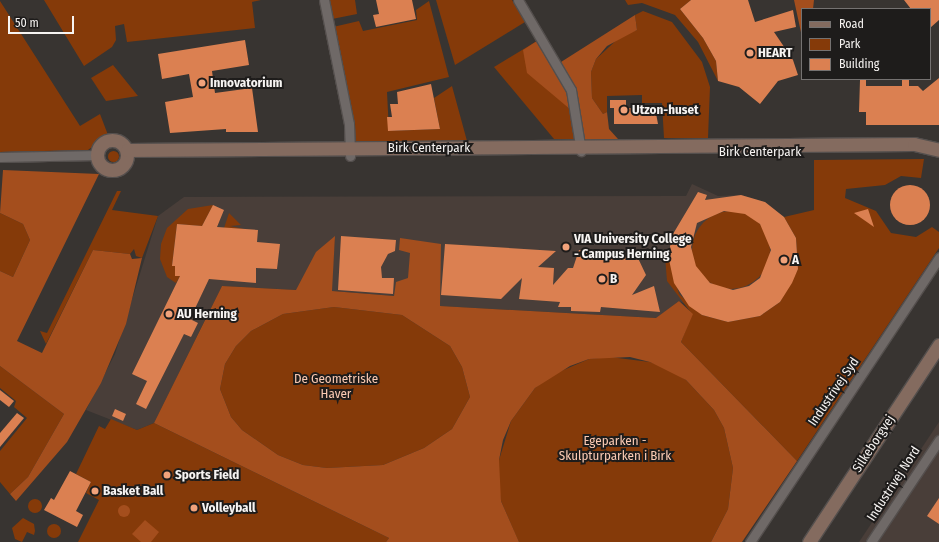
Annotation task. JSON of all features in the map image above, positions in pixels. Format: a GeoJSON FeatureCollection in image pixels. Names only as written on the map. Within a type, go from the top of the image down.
{"type":"FeatureCollection","features":[{"type":"Feature","properties":{"kind":"street"},"geometry":{"type":"LineString","coordinates":[[324,0],[349,124],[350,152]]}},
{"type":"Feature","properties":{"kind":"street"},"geometry":{"type":"LineString","coordinates":[[518,0],[571,90],[581,150]]}},
{"type":"Feature","properties":{"kind":"street"},"geometry":{"type":"LineString","coordinates":[[109,140],[120,142],[127,154],[122,168],[111,171],[101,166],[97,155],[98,148],[109,140]]}},
{"type":"Feature","properties":{"kind":"street","name":"Birk Centerpark"},"geometry":{"type":"LineString","coordinates":[[127,154],[712,149],[914,144],[939,150]]}},
{"type":"Feature","properties":{"kind":"street","name":"Birk Centerpark"},"geometry":{"type":"LineString","coordinates":[[712,149],[912,151],[939,158]]}},
{"type":"Feature","properties":{"kind":"street"},"geometry":{"type":"LineString","coordinates":[[0,157],[97,155]]}},
{"type":"Feature","properties":{"kind":"street","name":"Industrivej Syd"},"geometry":{"type":"LineString","coordinates":[[750,542],[939,257]]}},
{"type":"Feature","properties":{"kind":"street","name":"Silkeborgvej"},"geometry":{"type":"LineString","coordinates":[[809,542],[939,345]]}},
{"type":"Feature","properties":{"kind":"street","name":"Industrivej Nord"},"geometry":{"type":"LineString","coordinates":[[872,542],[939,440]]}},
{"type":"Feature","properties":{"kind":"shaded area"},"geometry":{"type":"Polygon","coordinates":[[[794,0],[814,0],[813,8],[801,8],[801,32],[794,0]]]}},
{"type":"Feature","properties":{"kind":"shaded area"},"geometry":{"type":"Polygon","coordinates":[[[635,15],[637,30],[607,46],[596,59],[591,72],[592,98],[603,114],[607,112],[609,129],[618,139],[585,140],[576,93],[561,62],[635,15]]]}},
{"type":"Feature","properties":{"kind":"shaded area"},"geometry":{"type":"Polygon","coordinates":[[[537,41],[567,92],[571,110],[527,73],[523,50],[537,41]]]}},
{"type":"Feature","properties":{"kind":"shaded area"},"geometry":{"type":"Polygon","coordinates":[[[3,170],[99,174],[17,341],[42,353],[93,250],[130,254],[132,259],[142,258],[126,324],[101,383],[67,442],[16,501],[10,494],[28,477],[64,414],[0,366],[0,271],[13,277],[30,240],[23,224],[0,213],[3,170]]]}},
{"type":"Feature","properties":{"kind":"shaded area","name":"VIA University College - Campus Herning"},"geometry":{"type":"Polygon","coordinates":[[[692,184],[718,196],[741,195],[765,202],[784,217],[796,238],[798,269],[792,283],[780,302],[760,316],[740,322],[718,321],[679,301],[657,318],[439,306],[394,296],[331,291],[335,237],[316,253],[297,290],[222,286],[154,423],[137,430],[86,410],[115,354],[158,216],[184,197],[686,196],[692,184]]]}},
{"type":"Feature","properties":{"kind":"shaded area"},"geometry":{"type":"Polygon","coordinates":[[[335,236],[332,291],[394,296],[396,282],[408,278],[410,253],[399,250],[400,238],[441,244],[440,306],[656,318],[679,301],[693,314],[681,342],[797,461],[742,542],[711,542],[728,509],[733,468],[724,428],[714,410],[686,380],[650,362],[630,357],[589,359],[570,366],[535,388],[511,421],[503,440],[499,460],[501,501],[519,542],[386,542],[389,538],[154,423],[222,286],[296,290],[316,252],[335,236]],[[334,307],[283,314],[251,331],[236,346],[225,364],[220,389],[231,417],[242,430],[278,455],[303,465],[327,468],[383,465],[424,448],[452,429],[470,397],[462,367],[450,346],[402,315],[334,307]]]}},
{"type":"Feature","properties":{"kind":"shaded area"},"geometry":{"type":"Polygon","coordinates":[[[939,422],[939,542],[859,542],[939,422]]]}},
{"type":"Feature","properties":{"kind":"shaded area"},"geometry":{"type":"Polygon","coordinates":[[[122,505],[126,505],[130,511],[126,517],[122,517],[118,513],[118,509],[122,505]]]}},
{"type":"Feature","properties":{"kind":"shaded area"},"geometry":{"type":"Polygon","coordinates":[[[145,520],[159,532],[151,542],[141,542],[132,534],[145,520]]]}},
{"type":"Feature","properties":{"kind":"green space"},"geometry":{"type":"Polygon","coordinates":[[[44,0],[261,0],[252,2],[255,28],[127,42],[124,24],[115,26],[116,40],[112,47],[84,66],[44,0]]]}},
{"type":"Feature","properties":{"kind":"green space"},"geometry":{"type":"Polygon","coordinates":[[[328,0],[355,0],[357,14],[332,19],[328,0]]]}},
{"type":"Feature","properties":{"kind":"green space"},"geometry":{"type":"Polygon","coordinates":[[[436,0],[512,0],[525,22],[455,65],[436,0]]]}},
{"type":"Feature","properties":{"kind":"green space"},"geometry":{"type":"Polygon","coordinates":[[[625,0],[691,0],[680,9],[703,38],[716,61],[718,81],[698,42],[675,15],[642,3],[628,5],[625,0]]]}},
{"type":"Feature","properties":{"kind":"green space"},"geometry":{"type":"Polygon","coordinates":[[[0,1],[80,126],[100,114],[108,135],[88,150],[0,152],[0,1]]]}},
{"type":"Feature","properties":{"kind":"green space"},"geometry":{"type":"Polygon","coordinates":[[[429,1],[449,77],[387,92],[389,131],[440,129],[434,98],[452,86],[467,141],[356,141],[333,27],[359,21],[363,31],[417,20],[416,10],[429,1]]]}},
{"type":"Feature","properties":{"kind":"green space"},"geometry":{"type":"Polygon","coordinates":[[[643,11],[672,22],[702,62],[710,87],[708,138],[664,138],[662,103],[642,103],[642,95],[607,96],[607,112],[603,114],[592,98],[591,72],[596,59],[621,36],[637,30],[635,15],[643,11]]]}},
{"type":"Feature","properties":{"kind":"green space"},"geometry":{"type":"Polygon","coordinates":[[[537,41],[567,92],[575,139],[554,139],[494,67],[537,41]]]}},
{"type":"Feature","properties":{"kind":"green space"},"geometry":{"type":"Polygon","coordinates":[[[113,65],[138,96],[106,101],[91,78],[113,65]]]}},
{"type":"Feature","properties":{"kind":"green space"},"geometry":{"type":"Polygon","coordinates":[[[113,150],[117,152],[119,156],[117,160],[113,162],[109,160],[107,156],[109,152],[113,150]]]}},
{"type":"Feature","properties":{"kind":"green space"},"geometry":{"type":"Polygon","coordinates":[[[924,159],[921,178],[901,176],[885,185],[846,189],[845,198],[876,211],[891,233],[916,237],[932,227],[939,232],[939,248],[797,461],[681,342],[692,314],[667,281],[665,256],[668,255],[679,294],[702,315],[728,322],[760,316],[780,302],[798,269],[796,238],[784,217],[814,210],[814,160],[924,159]]]}},
{"type":"Feature","properties":{"kind":"green space"},"geometry":{"type":"Polygon","coordinates":[[[117,191],[121,191],[112,210],[158,216],[142,258],[136,256],[134,249],[130,254],[93,250],[46,344],[40,331],[47,333],[117,191]]]}},
{"type":"Feature","properties":{"kind":"green space"},"geometry":{"type":"Polygon","coordinates":[[[213,205],[202,226],[177,224],[172,266],[175,266],[175,276],[180,276],[176,283],[167,277],[160,259],[161,244],[167,228],[188,209],[213,205]]]}},
{"type":"Feature","properties":{"kind":"green space"},"geometry":{"type":"Polygon","coordinates":[[[731,211],[746,214],[759,222],[767,235],[770,250],[767,265],[759,278],[746,286],[731,289],[716,286],[703,278],[695,265],[692,250],[695,235],[703,222],[716,214],[731,211]]]}},
{"type":"Feature","properties":{"kind":"green space"},"geometry":{"type":"Polygon","coordinates":[[[0,213],[23,224],[30,240],[13,277],[0,271],[0,213]]]}},
{"type":"Feature","properties":{"kind":"green space"},"geometry":{"type":"Polygon","coordinates":[[[229,213],[241,225],[230,226],[244,229],[224,228],[229,213]]]}},
{"type":"Feature","properties":{"kind":"green space","name":"De Geometriske Haver"},"geometry":{"type":"Polygon","coordinates":[[[334,307],[402,315],[450,346],[462,367],[470,397],[452,429],[424,448],[383,465],[327,468],[303,465],[278,455],[242,430],[231,417],[220,389],[225,364],[236,346],[251,331],[283,314],[334,307]]]}},
{"type":"Feature","properties":{"kind":"green space","name":"Egeparken - Skulpturparken i Birk"},"geometry":{"type":"Polygon","coordinates":[[[610,357],[650,362],[669,369],[686,380],[714,410],[724,428],[733,468],[728,509],[711,542],[519,542],[501,501],[498,480],[499,460],[511,421],[535,388],[552,375],[589,359],[610,357]]]}},
{"type":"Feature","properties":{"kind":"green space"},"geometry":{"type":"Polygon","coordinates":[[[0,366],[64,414],[28,477],[10,494],[0,482],[0,451],[27,418],[14,407],[16,401],[0,388],[0,366]]]}},
{"type":"Feature","properties":{"kind":"green space"},"geometry":{"type":"Polygon","coordinates":[[[111,419],[137,430],[154,423],[389,538],[386,542],[78,542],[99,500],[86,493],[91,482],[76,474],[99,426],[105,429],[111,419]]]}},
{"type":"Feature","properties":{"kind":"green space"},"geometry":{"type":"Polygon","coordinates":[[[35,499],[40,501],[42,506],[40,511],[35,513],[30,511],[28,506],[30,501],[35,499]]]}},
{"type":"Feature","properties":{"kind":"green space"},"geometry":{"type":"Polygon","coordinates":[[[23,518],[34,524],[35,531],[34,535],[27,532],[22,542],[15,539],[12,528],[23,518]]]}},
{"type":"Feature","properties":{"kind":"green space"},"geometry":{"type":"Polygon","coordinates":[[[51,524],[57,524],[61,528],[61,534],[57,538],[51,538],[47,534],[47,528],[51,524]]]}},
{"type":"Feature","properties":{"kind":"building"},"geometry":{"type":"Polygon","coordinates":[[[376,0],[412,0],[416,19],[376,27],[373,15],[379,14],[376,0]]]}},
{"type":"Feature","properties":{"kind":"building","name":"HEART"},"geometry":{"type":"Polygon","coordinates":[[[691,0],[748,0],[755,22],[793,10],[796,27],[774,32],[793,60],[798,75],[778,81],[760,104],[739,87],[718,81],[716,61],[703,38],[680,9],[691,0]]]}},
{"type":"Feature","properties":{"kind":"building"},"geometry":{"type":"Polygon","coordinates":[[[904,0],[939,0],[939,20],[931,27],[931,8],[910,8],[904,0]]]}},
{"type":"Feature","properties":{"kind":"building","name":"Innovatorium"},"geometry":{"type":"Polygon","coordinates":[[[245,40],[249,65],[212,71],[215,93],[252,88],[258,132],[226,132],[226,129],[170,133],[165,102],[193,97],[189,74],[162,79],[158,54],[245,40]]]}},
{"type":"Feature","properties":{"kind":"building"},"geometry":{"type":"Polygon","coordinates":[[[939,78],[939,125],[866,125],[866,112],[859,112],[860,80],[866,80],[866,86],[902,86],[902,80],[909,80],[909,86],[918,86],[923,91],[939,78]]]}},
{"type":"Feature","properties":{"kind":"building"},"geometry":{"type":"Polygon","coordinates":[[[431,84],[440,129],[388,131],[387,117],[392,117],[390,104],[398,104],[397,92],[431,84]]]}},
{"type":"Feature","properties":{"kind":"building","name":"Utzon-huset"},"geometry":{"type":"Polygon","coordinates":[[[610,100],[626,100],[626,108],[655,108],[658,124],[614,124],[614,108],[610,108],[610,100]]]}},
{"type":"Feature","properties":{"kind":"building"},"geometry":{"type":"Polygon","coordinates":[[[914,185],[921,188],[927,194],[930,205],[929,213],[921,222],[914,225],[906,225],[899,222],[891,213],[890,201],[893,194],[902,186],[914,185]]]}},
{"type":"Feature","properties":{"kind":"building","name":"A"},"geometry":{"type":"Polygon","coordinates":[[[698,192],[707,195],[705,200],[741,195],[765,202],[784,217],[796,238],[798,269],[792,283],[780,302],[760,316],[728,322],[702,315],[689,306],[674,283],[668,255],[673,234],[698,192]],[[724,211],[697,223],[691,247],[696,266],[710,283],[733,290],[749,286],[760,278],[771,250],[760,224],[745,214],[724,211]]]}},
{"type":"Feature","properties":{"kind":"building"},"geometry":{"type":"Polygon","coordinates":[[[213,205],[224,210],[217,227],[258,230],[257,242],[280,244],[277,269],[256,268],[256,283],[209,279],[190,319],[198,323],[191,337],[184,334],[146,409],[136,404],[147,381],[132,374],[180,276],[175,276],[175,266],[172,266],[177,224],[202,226],[213,205]]]}},
{"type":"Feature","properties":{"kind":"building"},"geometry":{"type":"Polygon","coordinates":[[[868,209],[874,227],[854,213],[868,209]]]}},
{"type":"Feature","properties":{"kind":"building"},"geometry":{"type":"Polygon","coordinates":[[[341,236],[396,240],[395,251],[388,254],[381,267],[382,278],[394,278],[393,294],[338,290],[341,236]]]}},
{"type":"Feature","properties":{"kind":"building"},"geometry":{"type":"Polygon","coordinates":[[[445,244],[556,251],[538,267],[554,268],[553,285],[568,268],[573,268],[579,250],[637,256],[646,275],[632,295],[654,286],[660,312],[601,307],[600,312],[571,311],[571,307],[558,307],[560,302],[519,299],[522,278],[501,299],[441,295],[445,244]]]}},
{"type":"Feature","properties":{"kind":"building"},"geometry":{"type":"Polygon","coordinates":[[[0,390],[14,401],[9,407],[0,400],[0,390]]]}},
{"type":"Feature","properties":{"kind":"building"},"geometry":{"type":"Polygon","coordinates":[[[115,409],[126,414],[123,421],[112,416],[115,409]]]}},
{"type":"Feature","properties":{"kind":"building"},"geometry":{"type":"Polygon","coordinates":[[[17,413],[24,418],[0,447],[0,433],[17,413]]]}},
{"type":"Feature","properties":{"kind":"building"},"geometry":{"type":"Polygon","coordinates":[[[70,471],[91,482],[76,511],[83,515],[77,527],[44,510],[51,498],[54,500],[70,471]]]}},
{"type":"Feature","properties":{"kind":"building"},"geometry":{"type":"Polygon","coordinates":[[[939,498],[939,524],[927,516],[939,498]]]}},
{"type":"Feature","properties":{"kind":"place","name":"HEART"},"geometry":{"type":"Point","coordinates":[750,53]}},
{"type":"Feature","properties":{"kind":"place","name":"Innovatorium"},"geometry":{"type":"Point","coordinates":[202,83]}},
{"type":"Feature","properties":{"kind":"place","name":"Utzon-huset"},"geometry":{"type":"Point","coordinates":[624,110]}},
{"type":"Feature","properties":{"kind":"place","name":"VIA University College - Campus Herning"},"geometry":{"type":"Point","coordinates":[566,247]}},
{"type":"Feature","properties":{"kind":"place","name":"A"},"geometry":{"type":"Point","coordinates":[784,260]}},
{"type":"Feature","properties":{"kind":"place","name":"B"},"geometry":{"type":"Point","coordinates":[602,279]}},
{"type":"Feature","properties":{"kind":"place","name":"AU Herning"},"geometry":{"type":"Point","coordinates":[169,314]}},
{"type":"Feature","properties":{"kind":"place","name":"Sports Field"},"geometry":{"type":"Point","coordinates":[167,475]}},
{"type":"Feature","properties":{"kind":"place","name":"Basket Ball"},"geometry":{"type":"Point","coordinates":[95,491]}},
{"type":"Feature","properties":{"kind":"place","name":"Volleyball"},"geometry":{"type":"Point","coordinates":[194,508]}}]}
